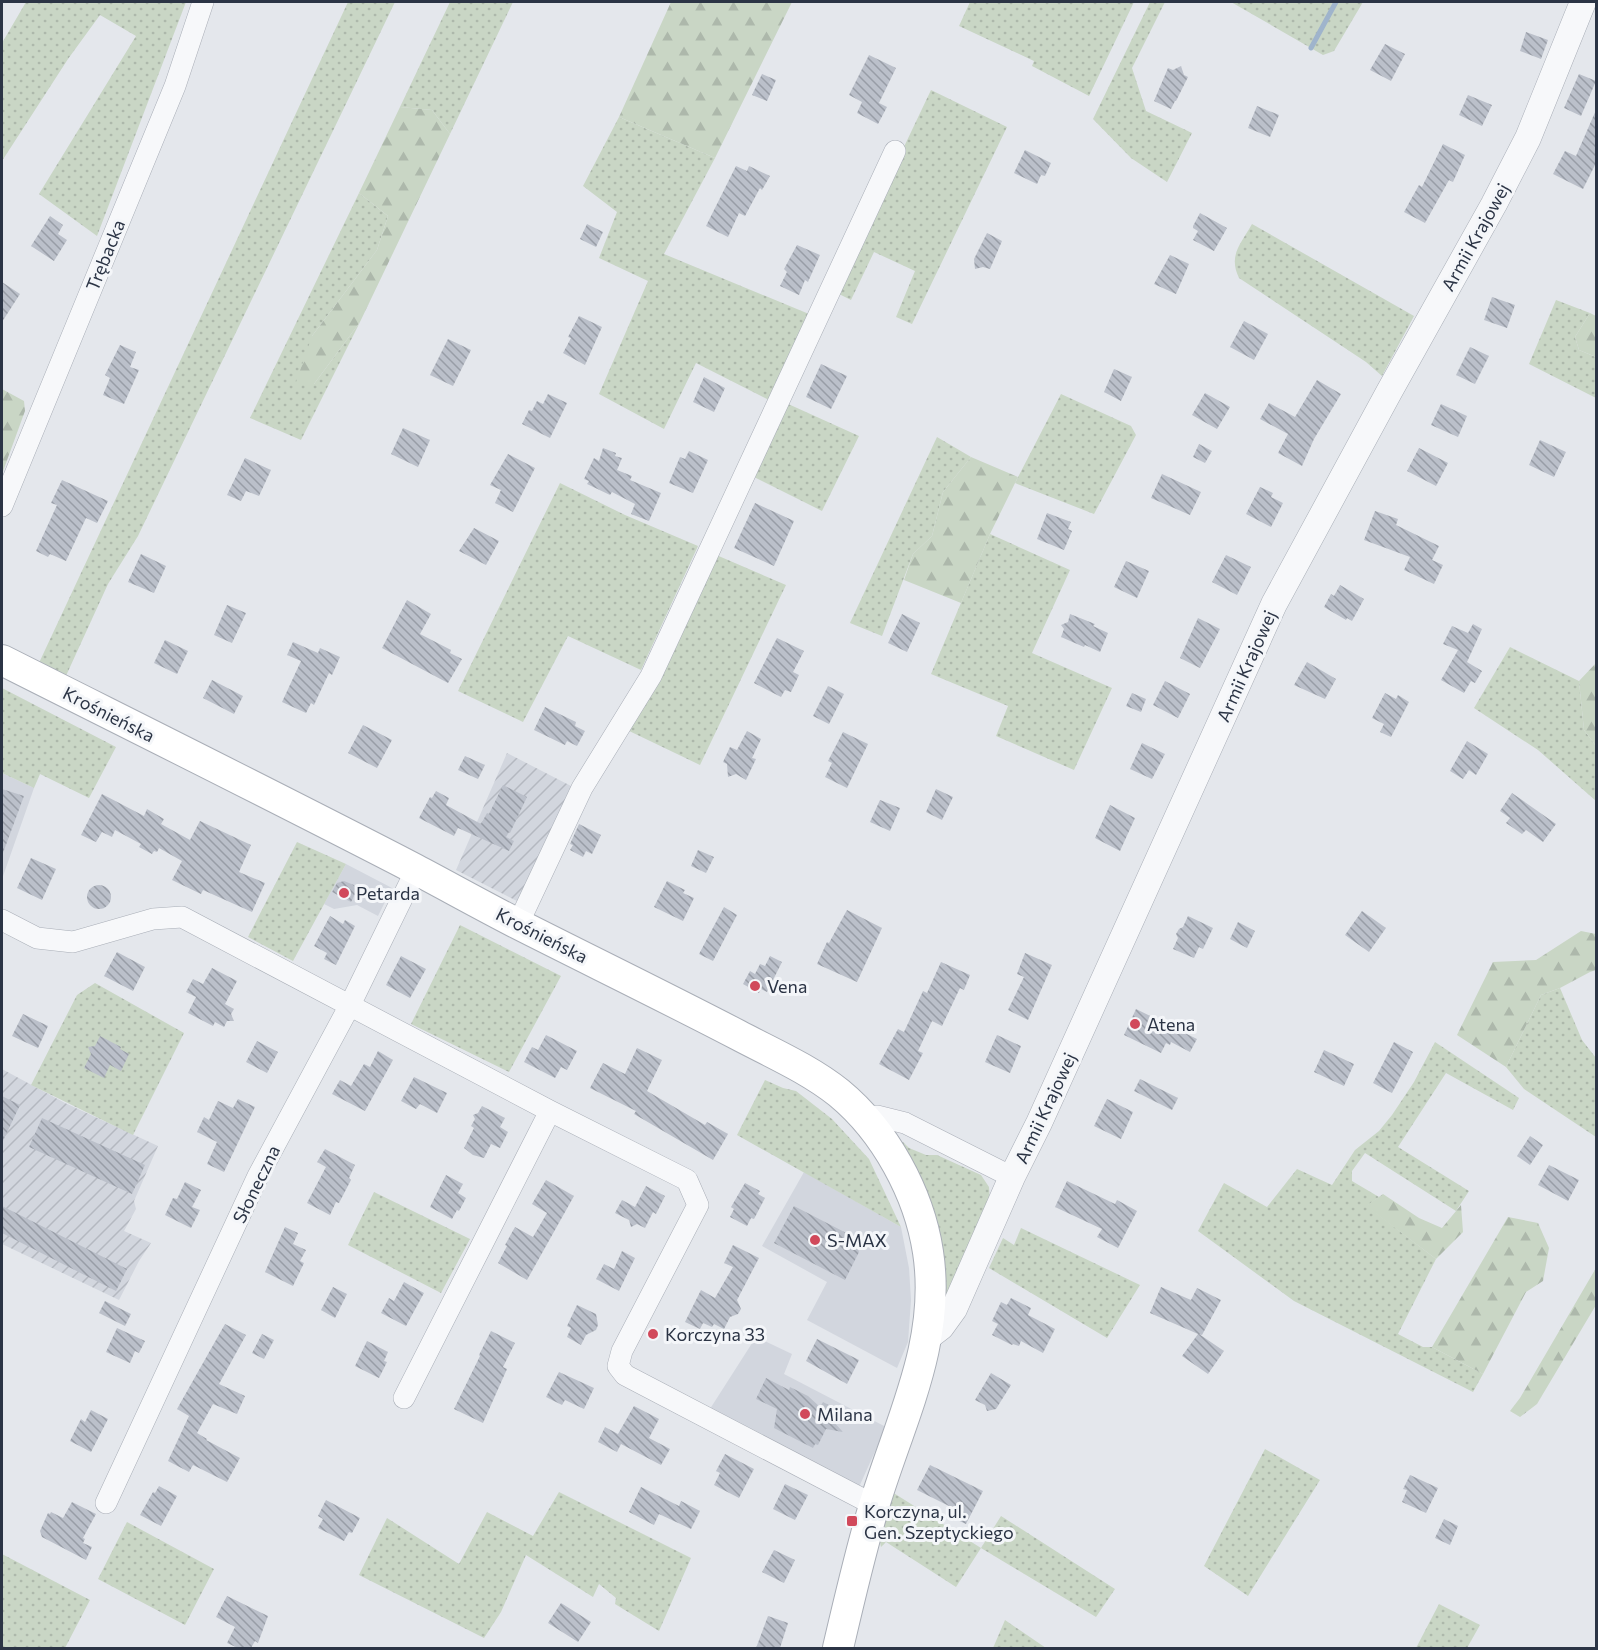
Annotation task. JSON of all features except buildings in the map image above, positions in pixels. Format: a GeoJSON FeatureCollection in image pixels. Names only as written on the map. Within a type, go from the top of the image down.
{"type":"FeatureCollection","features":[{"type":"Feature","properties":{"kind":"main road","name":"Krośnieńska"},"geometry":{"type":"LineString","coordinates":[[2,660],[518,924],[666,997],[813,1075],[839,1094],[864,1119],[896,1164],[924,1231],[930,1277],[928,1337],[920,1372],[874,1505],[838,1648]]}},
{"type":"Feature","properties":{"kind":"street","name":"Trębacka"},"geometry":{"type":"LineString","coordinates":[[2,506],[175,86],[203,2]]}},
{"type":"Feature","properties":{"kind":"street","name":"Armii Krajowej"},"geometry":{"type":"LineString","coordinates":[[928,1337],[941,1327],[954,1310],[1012,1177],[1039,1123],[1274,604],[1528,138],[1583,2]]}},
{"type":"Feature","properties":{"kind":"street"},"geometry":{"type":"LineString","coordinates":[[518,924],[582,788],[651,676],[895,151]]}},
{"type":"Feature","properties":{"kind":"street","name":"Słoneczna"},"geometry":{"type":"LineString","coordinates":[[106,1503],[258,1176],[350,1005],[416,870]]}},
{"type":"Feature","properties":{"kind":"street"},"geometry":{"type":"LineString","coordinates":[[2,920],[37,938],[73,942],[153,919],[182,916],[550,1111],[687,1180],[698,1205],[622,1352],[618,1366],[625,1375],[874,1505]]}},
{"type":"Feature","properties":{"kind":"street"},"geometry":{"type":"LineString","coordinates":[[404,1398],[550,1111]]}},
{"type":"Feature","properties":{"kind":"street"},"geometry":{"type":"LineString","coordinates":[[864,1119],[877,1116],[905,1123],[1012,1177]]}},
{"type":"Feature","properties":{"kind":"shaded area"},"geometry":{"type":"Polygon","coordinates":[[[507,753],[573,787],[519,902],[456,870],[507,753]]]}},
{"type":"Feature","properties":{"kind":"shaded area"},"geometry":{"type":"Polygon","coordinates":[[[2,773],[34,788],[2,879],[2,773]]]}},
{"type":"Feature","properties":{"kind":"shaded area"},"geometry":{"type":"Polygon","coordinates":[[[346,864],[392,888],[378,916],[357,905],[334,909],[324,904],[346,864]]]}},
{"type":"Feature","properties":{"kind":"shaded area"},"geometry":{"type":"Polygon","coordinates":[[[2,1069],[65,1103],[158,1146],[134,1201],[136,1209],[124,1231],[151,1243],[119,1300],[2,1244],[2,1069]]]}},
{"type":"Feature","properties":{"kind":"shaded area"},"geometry":{"type":"Polygon","coordinates":[[[804,1172],[901,1227],[909,1268],[911,1300],[908,1342],[897,1368],[807,1320],[827,1282],[762,1246],[804,1172]]]}},
{"type":"Feature","properties":{"kind":"shaded area"},"geometry":{"type":"Polygon","coordinates":[[[756,1337],[792,1354],[784,1374],[886,1427],[859,1487],[708,1412],[756,1337]]]}},
{"type":"Feature","properties":{"kind":"green space"},"geometry":{"type":"Polygon","coordinates":[[[26,2],[186,2],[97,236],[39,194],[136,36],[100,15],[68,59],[2,161],[2,43],[26,2]]]}},
{"type":"Feature","properties":{"kind":"green space"},"geometry":{"type":"Polygon","coordinates":[[[348,2],[395,2],[138,536],[108,584],[65,678],[38,665],[348,2]]]}},
{"type":"Feature","properties":{"kind":"green space"},"geometry":{"type":"Polygon","coordinates":[[[450,2],[513,2],[450,134],[432,110],[400,107],[450,2]]]}},
{"type":"Feature","properties":{"kind":"green space"},"geometry":{"type":"Polygon","coordinates":[[[671,2],[792,2],[715,158],[619,117],[671,2]]]}},
{"type":"Feature","properties":{"kind":"green space"},"geometry":{"type":"Polygon","coordinates":[[[970,2],[1134,2],[1089,96],[1032,66],[1034,61],[959,26],[970,2]]]}},
{"type":"Feature","properties":{"kind":"green space"},"geometry":{"type":"Polygon","coordinates":[[[1150,2],[1165,2],[1132,68],[1146,111],[1192,133],[1167,182],[1131,158],[1093,119],[1150,2]]]}},
{"type":"Feature","properties":{"kind":"green space"},"geometry":{"type":"Polygon","coordinates":[[[1231,2],[1363,2],[1334,51],[1323,55],[1231,2]]]}},
{"type":"Feature","properties":{"kind":"green space"},"geometry":{"type":"Polygon","coordinates":[[[931,90],[1007,127],[912,324],[896,317],[915,271],[874,252],[851,300],[835,292],[931,90]]]}},
{"type":"Feature","properties":{"kind":"green space"},"geometry":{"type":"Polygon","coordinates":[[[400,107],[432,110],[450,134],[360,322],[314,384],[295,385],[312,336],[377,250],[388,216],[359,193],[400,107]]]}},
{"type":"Feature","properties":{"kind":"green space"},"geometry":{"type":"Polygon","coordinates":[[[619,117],[715,158],[664,254],[809,314],[769,400],[696,363],[664,429],[599,394],[648,281],[599,258],[617,212],[583,186],[619,117]]]}},
{"type":"Feature","properties":{"kind":"green space"},"geometry":{"type":"Polygon","coordinates":[[[359,193],[388,216],[377,250],[312,336],[314,384],[360,322],[301,440],[250,418],[359,193]]]}},
{"type":"Feature","properties":{"kind":"green space"},"geometry":{"type":"Polygon","coordinates":[[[1252,224],[1414,316],[1382,376],[1366,362],[1239,278],[1235,256],[1252,224]]]}},
{"type":"Feature","properties":{"kind":"green space"},"geometry":{"type":"Polygon","coordinates":[[[1556,300],[1590,313],[1575,337],[1579,350],[1596,357],[1596,398],[1529,364],[1556,300]]]}},
{"type":"Feature","properties":{"kind":"green space"},"geometry":{"type":"Polygon","coordinates":[[[1590,313],[1596,316],[1596,357],[1579,350],[1575,337],[1590,313]]]}},
{"type":"Feature","properties":{"kind":"green space"},"geometry":{"type":"Polygon","coordinates":[[[2,389],[24,401],[25,411],[2,474],[2,389]]]}},
{"type":"Feature","properties":{"kind":"green space"},"geometry":{"type":"Polygon","coordinates":[[[1061,394],[1131,426],[1136,435],[1094,514],[1015,483],[1061,394]]]}},
{"type":"Feature","properties":{"kind":"green space"},"geometry":{"type":"Polygon","coordinates":[[[786,403],[859,436],[822,511],[750,475],[786,403]]]}},
{"type":"Feature","properties":{"kind":"green space"},"geometry":{"type":"Polygon","coordinates":[[[937,437],[971,457],[943,492],[932,536],[913,554],[882,636],[850,623],[937,437]]]}},
{"type":"Feature","properties":{"kind":"green space"},"geometry":{"type":"Polygon","coordinates":[[[971,457],[1018,477],[990,534],[961,603],[904,580],[913,554],[932,536],[943,492],[971,457]]]}},
{"type":"Feature","properties":{"kind":"green space"},"geometry":{"type":"Polygon","coordinates":[[[560,483],[625,515],[698,546],[641,670],[568,636],[523,722],[458,691],[560,483]]]}},
{"type":"Feature","properties":{"kind":"green space"},"geometry":{"type":"Polygon","coordinates":[[[990,534],[1070,570],[1032,653],[1112,688],[1074,770],[996,736],[1008,706],[931,674],[990,534]]]}},
{"type":"Feature","properties":{"kind":"green space"},"geometry":{"type":"Polygon","coordinates":[[[714,554],[786,585],[700,765],[625,729],[714,554]]]}},
{"type":"Feature","properties":{"kind":"green space"},"geometry":{"type":"Polygon","coordinates":[[[1510,647],[1579,681],[1584,730],[1596,746],[1596,801],[1538,750],[1474,708],[1510,647]]]}},
{"type":"Feature","properties":{"kind":"green space"},"geometry":{"type":"Polygon","coordinates":[[[1596,663],[1596,746],[1584,730],[1579,681],[1596,663]]]}},
{"type":"Feature","properties":{"kind":"green space"},"geometry":{"type":"Polygon","coordinates":[[[2,688],[116,747],[89,798],[40,774],[34,788],[2,773],[2,688]]]}},
{"type":"Feature","properties":{"kind":"green space"},"geometry":{"type":"Polygon","coordinates":[[[297,842],[346,864],[293,961],[248,937],[297,842]]]}},
{"type":"Feature","properties":{"kind":"green space"},"geometry":{"type":"Polygon","coordinates":[[[460,925],[561,976],[509,1072],[411,1024],[460,925]]]}},
{"type":"Feature","properties":{"kind":"green space"},"geometry":{"type":"Polygon","coordinates":[[[1581,931],[1596,934],[1596,970],[1541,995],[1506,1067],[1457,1035],[1493,962],[1536,960],[1581,931]]]}},
{"type":"Feature","properties":{"kind":"green space"},"geometry":{"type":"Polygon","coordinates":[[[95,983],[184,1033],[133,1135],[31,1085],[77,995],[95,983]]]}},
{"type":"Feature","properties":{"kind":"green space"},"geometry":{"type":"Polygon","coordinates":[[[1560,988],[1582,1040],[1596,1058],[1596,1137],[1524,1089],[1506,1067],[1541,995],[1560,988]]]}},
{"type":"Feature","properties":{"kind":"green space"},"geometry":{"type":"Polygon","coordinates":[[[1435,1042],[1519,1098],[1513,1110],[1446,1073],[1398,1147],[1469,1191],[1456,1211],[1365,1153],[1352,1171],[1352,1181],[1379,1197],[1367,1206],[1436,1259],[1398,1334],[1423,1347],[1432,1347],[1483,1374],[1473,1392],[1294,1301],[1198,1231],[1224,1183],[1267,1207],[1297,1169],[1332,1185],[1355,1150],[1379,1131],[1392,1115],[1414,1082],[1435,1042]]]}},
{"type":"Feature","properties":{"kind":"green space"},"geometry":{"type":"Polygon","coordinates":[[[765,1080],[796,1091],[832,1119],[869,1159],[901,1227],[737,1135],[765,1080]]]}},
{"type":"Feature","properties":{"kind":"green space"},"geometry":{"type":"Polygon","coordinates":[[[903,1142],[909,1148],[926,1155],[937,1155],[981,1175],[989,1187],[990,1202],[950,1294],[943,1296],[898,1143],[903,1142]]]}},
{"type":"Feature","properties":{"kind":"green space"},"geometry":{"type":"Polygon","coordinates":[[[374,1192],[470,1239],[441,1293],[348,1245],[374,1192]]]}},
{"type":"Feature","properties":{"kind":"green space"},"geometry":{"type":"Polygon","coordinates":[[[1383,1194],[1419,1218],[1442,1228],[1461,1205],[1463,1232],[1436,1259],[1366,1206],[1383,1194]]]}},
{"type":"Feature","properties":{"kind":"green space"},"geometry":{"type":"Polygon","coordinates":[[[1508,1217],[1538,1223],[1549,1248],[1543,1281],[1526,1292],[1483,1374],[1432,1347],[1508,1217]]]}},
{"type":"Feature","properties":{"kind":"green space"},"geometry":{"type":"Polygon","coordinates":[[[1021,1228],[1140,1285],[1107,1338],[989,1268],[1003,1238],[1014,1245],[1021,1228]]]}},
{"type":"Feature","properties":{"kind":"green space"},"geometry":{"type":"Polygon","coordinates":[[[1596,1268],[1596,1305],[1537,1404],[1520,1417],[1510,1411],[1520,1398],[1596,1268]]]}},
{"type":"Feature","properties":{"kind":"green space"},"geometry":{"type":"Polygon","coordinates":[[[1265,1449],[1320,1480],[1248,1596],[1204,1566],[1265,1449]]]}},
{"type":"Feature","properties":{"kind":"green space"},"geometry":{"type":"Polygon","coordinates":[[[559,1492],[691,1558],[659,1631],[615,1604],[616,1598],[599,1584],[593,1597],[526,1555],[501,1612],[484,1638],[359,1575],[387,1518],[459,1564],[487,1512],[533,1536],[559,1492]]]}},
{"type":"Feature","properties":{"kind":"green space"},"geometry":{"type":"Polygon","coordinates":[[[892,1492],[981,1548],[956,1587],[886,1542],[881,1547],[878,1532],[892,1492]]]}},
{"type":"Feature","properties":{"kind":"green space"},"geometry":{"type":"Polygon","coordinates":[[[1001,1516],[1115,1589],[1096,1617],[981,1548],[1001,1516]]]}},
{"type":"Feature","properties":{"kind":"green space"},"geometry":{"type":"Polygon","coordinates":[[[127,1522],[214,1569],[185,1625],[98,1579],[127,1522]]]}},
{"type":"Feature","properties":{"kind":"green space"},"geometry":{"type":"Polygon","coordinates":[[[2,1554],[90,1600],[65,1648],[2,1648],[2,1554]]]}},
{"type":"Feature","properties":{"kind":"green space"},"geometry":{"type":"Polygon","coordinates":[[[1439,1604],[1480,1625],[1467,1648],[1416,1648],[1439,1604]]]}},
{"type":"Feature","properties":{"kind":"green space"},"geometry":{"type":"Polygon","coordinates":[[[1005,1620],[1046,1648],[993,1648],[1005,1620]]]}},
{"type":"Feature","properties":{"kind":"waterway"},"geometry":{"type":"LineString","coordinates":[[1311,48],[1336,2]]}},
{"type":"Feature","properties":{"kind":"place","name":"Petarda"},"geometry":{"type":"Point","coordinates":[344,893]}},
{"type":"Feature","properties":{"kind":"place","name":"Vena"},"geometry":{"type":"Point","coordinates":[755,986]}},
{"type":"Feature","properties":{"kind":"place","name":"Atena"},"geometry":{"type":"Point","coordinates":[1135,1024]}},
{"type":"Feature","properties":{"kind":"place","name":"S-MAX"},"geometry":{"type":"Point","coordinates":[815,1240]}},
{"type":"Feature","properties":{"kind":"place","name":"Korczyna 33"},"geometry":{"type":"Point","coordinates":[653,1334]}},
{"type":"Feature","properties":{"kind":"place","name":"Milana"},"geometry":{"type":"Point","coordinates":[805,1414]}},
{"type":"Feature","properties":{"kind":"place","name":"Korczyna, ul. Gen. Szeptyckiego"},"geometry":{"type":"Point","coordinates":[852,1521]}}]}
